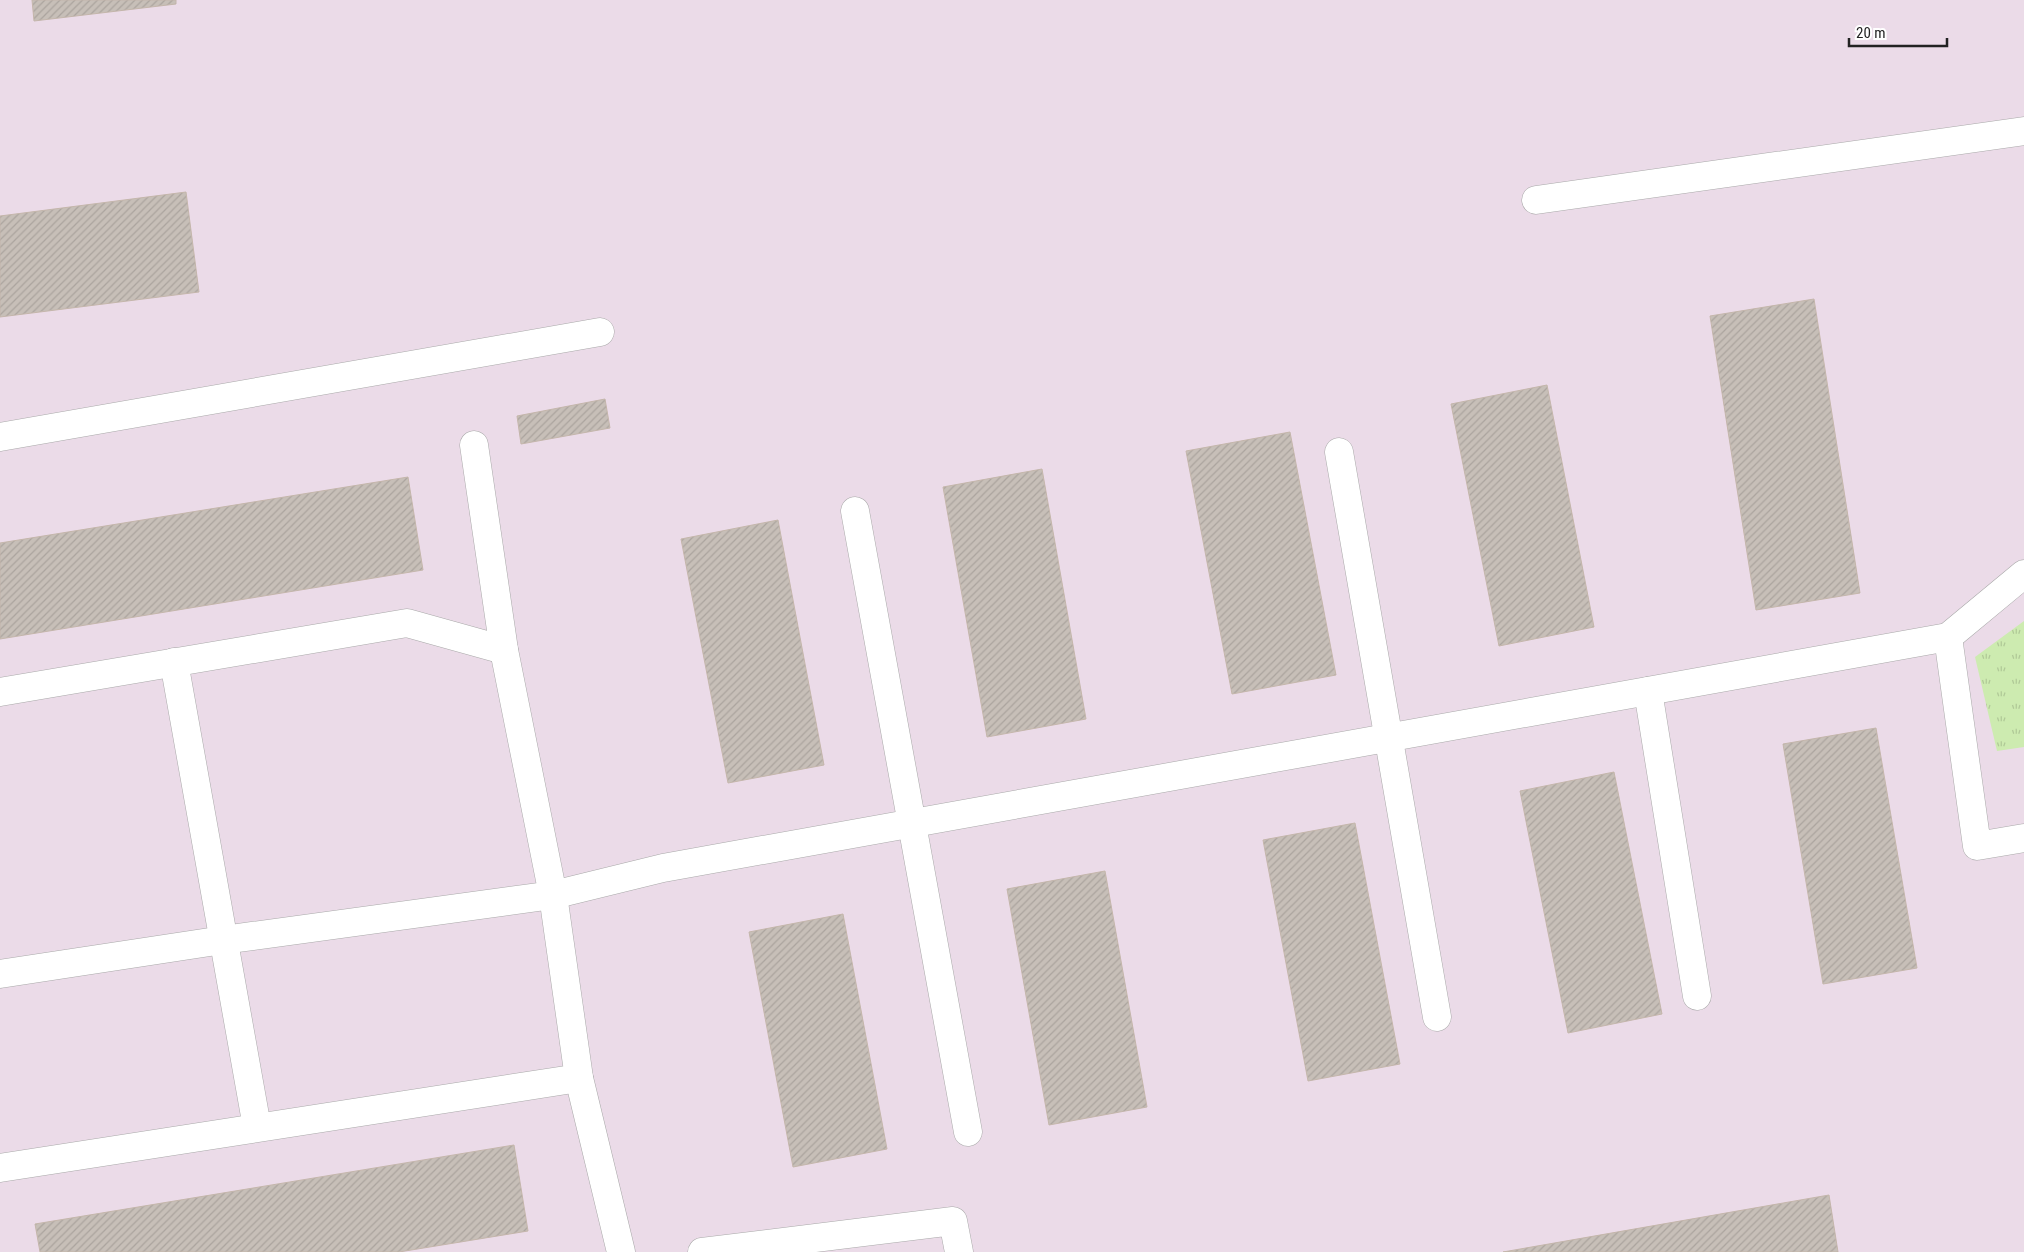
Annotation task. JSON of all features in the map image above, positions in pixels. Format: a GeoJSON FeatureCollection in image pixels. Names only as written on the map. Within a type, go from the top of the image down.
{"type":"FeatureCollection","features":[{"type":"Feature","properties":{"kind":"lane"},"geometry":{"type":"LineString","coordinates":[[1536,200],[2024,131]]}},
{"type":"Feature","properties":{"kind":"lane"},"geometry":{"type":"LineString","coordinates":[[0,437],[600,332]]}},
{"type":"Feature","properties":{"kind":"lane"},"geometry":{"type":"LineString","coordinates":[[474,445],[504,650],[553,895],[579,1078],[621,1252]]}},
{"type":"Feature","properties":{"kind":"lane"},"geometry":{"type":"LineString","coordinates":[[1339,452],[1437,1017]]}},
{"type":"Feature","properties":{"kind":"lane"},"geometry":{"type":"LineString","coordinates":[[855,511],[968,1132]]}},
{"type":"Feature","properties":{"kind":"lane"},"geometry":{"type":"LineString","coordinates":[[0,974],[223,940],[553,895],[663,868],[1948,637],[2024,574]]}},
{"type":"Feature","properties":{"kind":"lane"},"geometry":{"type":"LineString","coordinates":[[0,692],[407,623],[504,650]]}},
{"type":"Feature","properties":{"kind":"lane"},"geometry":{"type":"LineString","coordinates":[[1948,637],[1977,846],[2024,838]]}},
{"type":"Feature","properties":{"kind":"lane"},"geometry":{"type":"LineString","coordinates":[[174,662],[257,1127]]}},
{"type":"Feature","properties":{"kind":"lane"},"geometry":{"type":"LineString","coordinates":[[1648,691],[1697,996]]}},
{"type":"Feature","properties":{"kind":"lane"},"geometry":{"type":"LineString","coordinates":[[0,1168],[579,1078]]}},
{"type":"Feature","properties":{"kind":"lane"},"geometry":{"type":"LineString","coordinates":[[702,1252],[953,1220],[959,1252]]}},
{"type":"Feature","properties":{"kind":"shaded area"},"geometry":{"type":"Polygon","coordinates":[[[0,0],[2024,0],[2024,1252],[0,1252],[0,0]]]}},
{"type":"Feature","properties":{"kind":"green space"},"geometry":{"type":"Polygon","coordinates":[[[2024,621],[2024,747],[1997,751],[1975,657],[2024,621]]]}},
{"type":"Feature","properties":{"kind":"building"},"geometry":{"type":"Polygon","coordinates":[[[32,0],[176,0],[176,4],[34,21],[32,0]]]}},
{"type":"Feature","properties":{"kind":"building"},"geometry":{"type":"Polygon","coordinates":[[[186,192],[199,292],[0,317],[0,216],[186,192]]]}},
{"type":"Feature","properties":{"kind":"building"},"geometry":{"type":"Polygon","coordinates":[[[1814,299],[1860,593],[1756,610],[1710,316],[1814,299]]]}},
{"type":"Feature","properties":{"kind":"building"},"geometry":{"type":"Polygon","coordinates":[[[1547,385],[1594,627],[1499,646],[1451,404],[1547,385]]]}},
{"type":"Feature","properties":{"kind":"building"},"geometry":{"type":"Polygon","coordinates":[[[605,399],[610,428],[521,444],[517,416],[605,399]]]}},
{"type":"Feature","properties":{"kind":"building"},"geometry":{"type":"Polygon","coordinates":[[[1290,432],[1336,675],[1232,694],[1186,451],[1290,432]]]}},
{"type":"Feature","properties":{"kind":"building"},"geometry":{"type":"Polygon","coordinates":[[[1042,469],[1086,719],[987,737],[943,487],[1042,469]]]}},
{"type":"Feature","properties":{"kind":"building"},"geometry":{"type":"Polygon","coordinates":[[[408,477],[423,570],[0,639],[0,543],[408,477]]]}},
{"type":"Feature","properties":{"kind":"building"},"geometry":{"type":"Polygon","coordinates":[[[778,520],[824,765],[728,783],[681,539],[778,520]]]}},
{"type":"Feature","properties":{"kind":"building"},"geometry":{"type":"Polygon","coordinates":[[[1876,728],[1917,968],[1823,984],[1783,744],[1876,728]]]}},
{"type":"Feature","properties":{"kind":"building"},"geometry":{"type":"Polygon","coordinates":[[[1614,772],[1662,1014],[1568,1033],[1520,791],[1614,772]]]}},
{"type":"Feature","properties":{"kind":"building"},"geometry":{"type":"Polygon","coordinates":[[[1355,823],[1400,1064],[1308,1081],[1263,840],[1355,823]]]}},
{"type":"Feature","properties":{"kind":"building"},"geometry":{"type":"Polygon","coordinates":[[[1105,871],[1147,1107],[1049,1125],[1007,889],[1105,871]]]}},
{"type":"Feature","properties":{"kind":"building"},"geometry":{"type":"Polygon","coordinates":[[[843,914],[887,1149],[793,1167],[749,932],[843,914]]]}},
{"type":"Feature","properties":{"kind":"building"},"geometry":{"type":"Polygon","coordinates":[[[514,1145],[528,1231],[399,1252],[40,1252],[35,1224],[514,1145]]]}},
{"type":"Feature","properties":{"kind":"building"},"geometry":{"type":"Polygon","coordinates":[[[1829,1195],[1838,1252],[1503,1252],[1829,1195]]]}}]}
